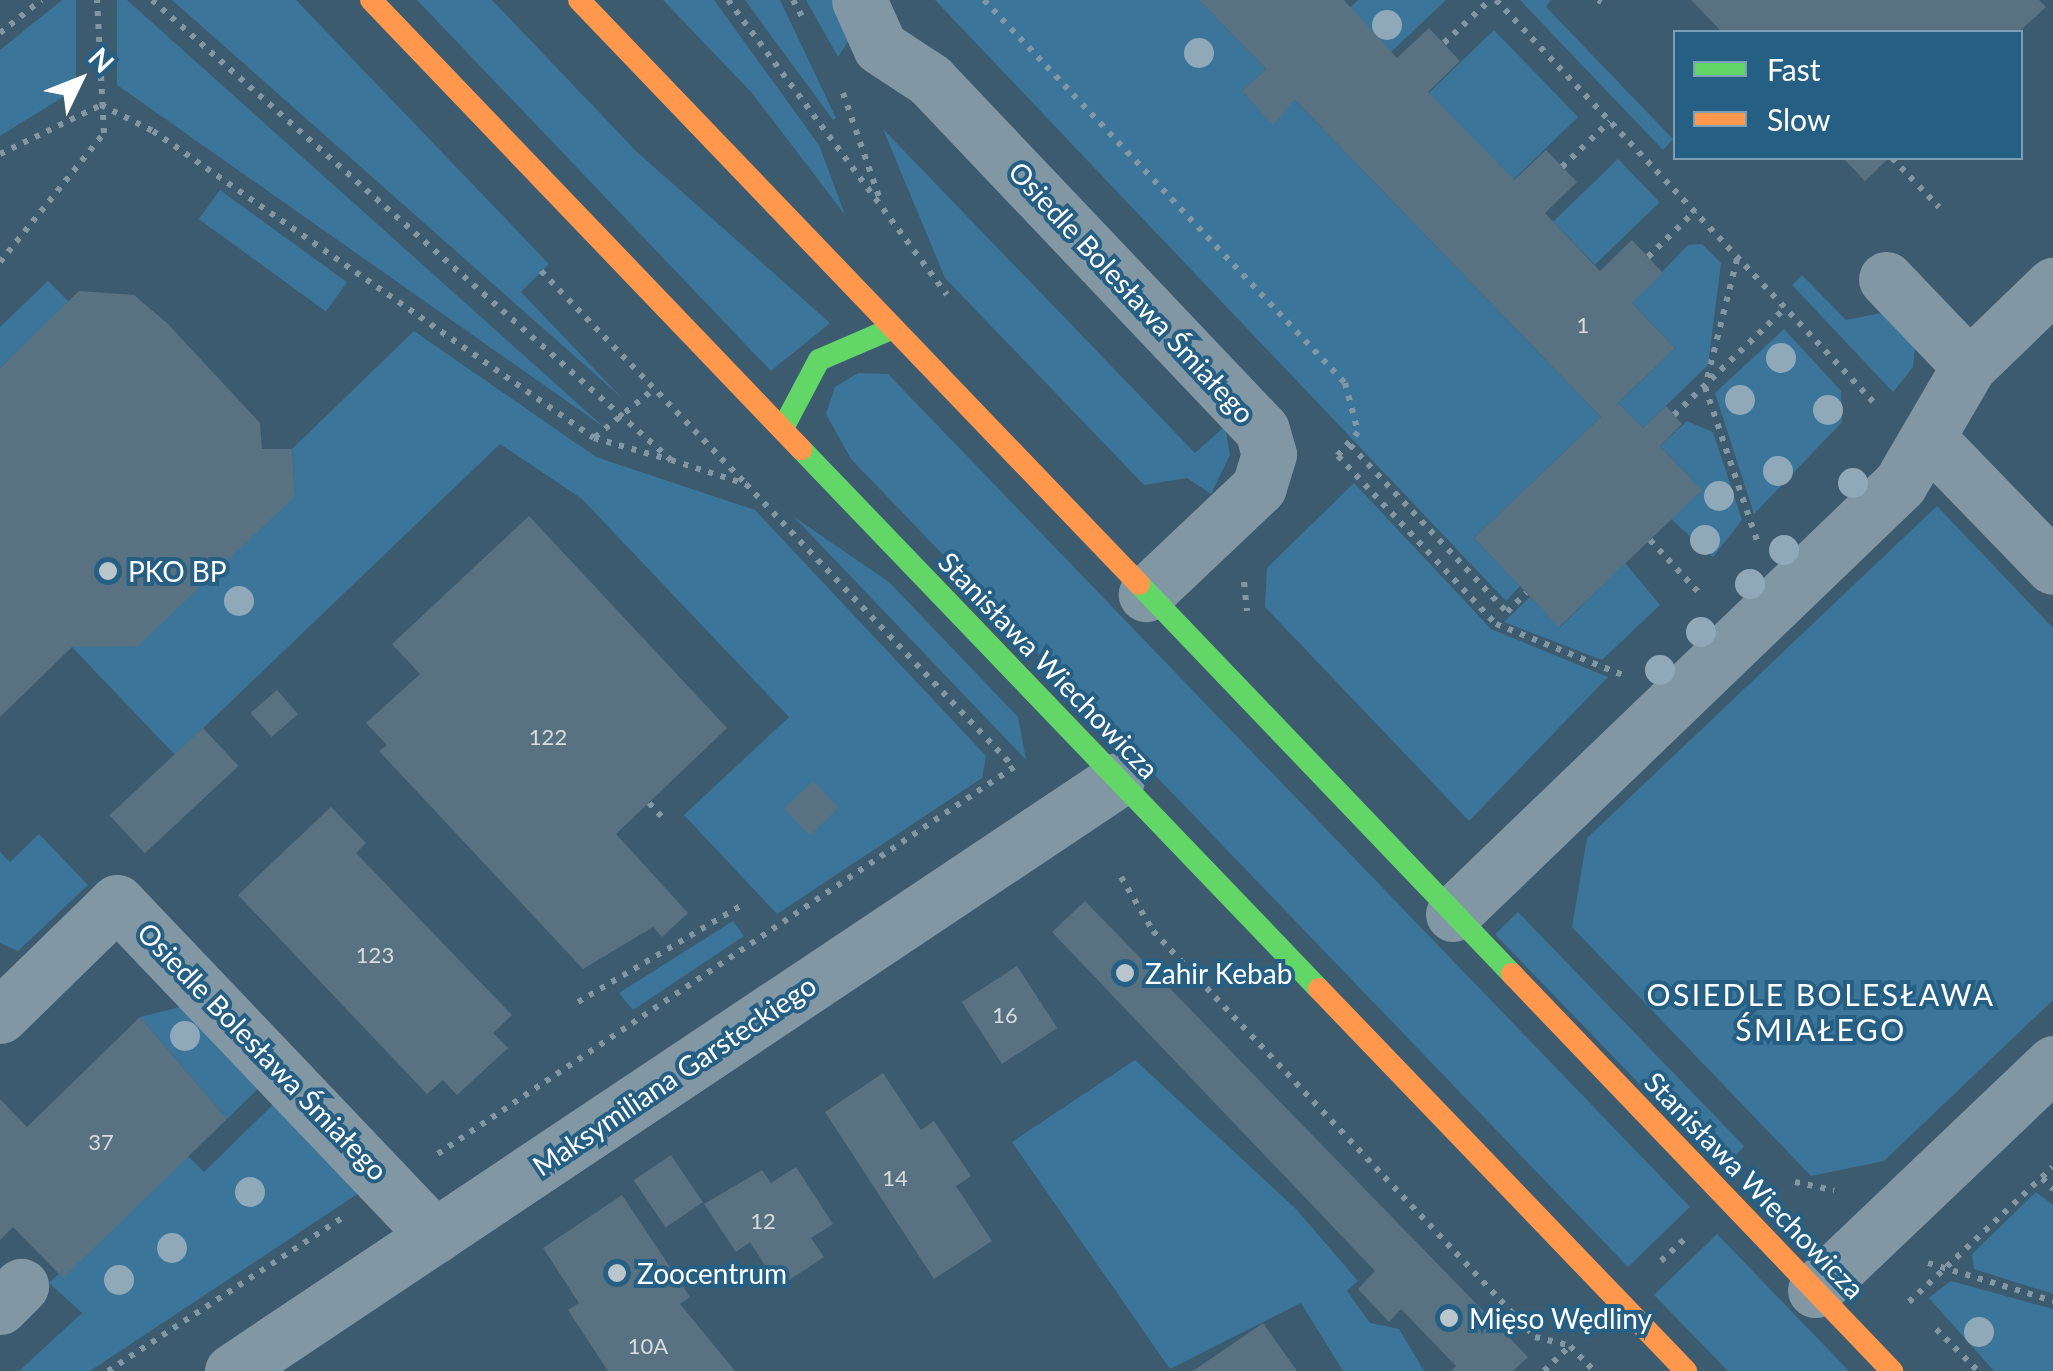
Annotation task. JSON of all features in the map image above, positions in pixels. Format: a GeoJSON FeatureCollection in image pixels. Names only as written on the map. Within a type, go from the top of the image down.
{"type":"FeatureCollection","features":[{"type":"Feature","properties":{"kind":"street","name":"Stanisława Wiechowicza"},"geometry":{"type":"LineString","coordinates":[[371,0],[1686,1371]]}},
{"type":"Feature","properties":{"kind":"street","name":"Stanisława Wiechowicza"},"geometry":{"type":"LineString","coordinates":[[579,0],[1892,1371]]}},
{"type":"Feature","properties":{"kind":"street","name":"Osiedle Bolesława Śmiałego"},"geometry":{"type":"LineString","coordinates":[[859,0],[880,47],[930,80],[1262,430],[1269,454],[1260,487],[1146,594]]}},
{"type":"Feature","properties":{"kind":"street"},"geometry":{"type":"LineString","coordinates":[[1886,279],[1969,366]]}},
{"type":"Feature","properties":{"kind":"street"},"geometry":{"type":"LineString","coordinates":[[1453,914],[1900,484],[1911,431],[1969,366],[2053,285]]}},
{"type":"Feature","properties":{"kind":"street"},"geometry":{"type":"LineString","coordinates":[[782,428],[819,360],[891,329]]}},
{"type":"Feature","properties":{"kind":"street"},"geometry":{"type":"LineString","coordinates":[[1911,431],[2053,567]]}},
{"type":"Feature","properties":{"kind":"street","name":"Maksymiliana Garsteckiego"},"geometry":{"type":"LineString","coordinates":[[232,1371],[1117,780]]}},
{"type":"Feature","properties":{"kind":"street","name":"Osiedle Bolesława Śmiałego"},"geometry":{"type":"LineString","coordinates":[[0,1016],[117,902],[393,1184],[435,1236]]}},
{"type":"Feature","properties":{"kind":"street"},"geometry":{"type":"LineString","coordinates":[[1815,1290],[2053,1063]]}},
{"type":"Feature","properties":{"kind":"path"},"geometry":{"type":"LineString","coordinates":[[0,33],[40,0]]}},
{"type":"Feature","properties":{"kind":"path"},"geometry":{"type":"LineString","coordinates":[[0,262],[104,133],[97,0]]}},
{"type":"Feature","properties":{"kind":"path"},"geometry":{"type":"LineString","coordinates":[[152,0],[626,415],[671,460]]}},
{"type":"Feature","properties":{"kind":"path"},"geometry":{"type":"LineString","coordinates":[[728,0],[883,209],[837,78]]}},
{"type":"Feature","properties":{"kind":"path"},"geometry":{"type":"LineString","coordinates":[[792,0],[810,31]]}},
{"type":"Feature","properties":{"kind":"path"},"geometry":{"type":"LineString","coordinates":[[984,0],[1345,383],[1358,432],[1338,456]]}},
{"type":"Feature","properties":{"kind":"path"},"geometry":{"type":"LineString","coordinates":[[1444,43],[1493,0],[1785,308],[1911,431]]}},
{"type":"Feature","properties":{"kind":"path"},"geometry":{"type":"LineString","coordinates":[[0,154],[101,105]]}},
{"type":"Feature","properties":{"kind":"path"},"geometry":{"type":"LineString","coordinates":[[101,105],[153,131],[594,438],[746,484]]}},
{"type":"Feature","properties":{"kind":"path"},"geometry":{"type":"LineString","coordinates":[[1562,167],[1610,122]]}},
{"type":"Feature","properties":{"kind":"path"},"geometry":{"type":"LineString","coordinates":[[1894,160],[1939,207]]}},
{"type":"Feature","properties":{"kind":"path"},"geometry":{"type":"LineString","coordinates":[[1648,256],[1695,210]]}},
{"type":"Feature","properties":{"kind":"path"},"geometry":{"type":"LineString","coordinates":[[1737,257],[1705,387],[1760,550]]}},
{"type":"Feature","properties":{"kind":"path"},"geometry":{"type":"LineString","coordinates":[[108,1371],[1014,767],[541,271]]}},
{"type":"Feature","properties":{"kind":"path"},"geometry":{"type":"LineString","coordinates":[[1674,415],[1785,308]]}},
{"type":"Feature","properties":{"kind":"path"},"geometry":{"type":"LineString","coordinates":[[594,438],[655,388]]}},
{"type":"Feature","properties":{"kind":"path"},"geometry":{"type":"LineString","coordinates":[[1336,444],[1338,456],[1496,624],[1628,677]]}},
{"type":"Feature","properties":{"kind":"path"},"geometry":{"type":"LineString","coordinates":[[1350,445],[1507,612],[1526,593]]}},
{"type":"Feature","properties":{"kind":"path"},"geometry":{"type":"LineString","coordinates":[[1650,540],[1707,602]]}},
{"type":"Feature","properties":{"kind":"path"},"geometry":{"type":"LineString","coordinates":[[1191,552],[1260,625]]}},
{"type":"Feature","properties":{"kind":"path"},"geometry":{"type":"LineString","coordinates":[[649,803],[664,819]]}},
{"type":"Feature","properties":{"kind":"path"},"geometry":{"type":"LineString","coordinates":[[1121,877],[1153,931],[1535,1338],[1570,1346],[1594,1371]]}},
{"type":"Feature","properties":{"kind":"path"},"geometry":{"type":"LineString","coordinates":[[578,1002],[744,904]]}},
{"type":"Feature","properties":{"kind":"path"},"geometry":{"type":"LineString","coordinates":[[1909,1302],[2053,1167]]}},
{"type":"Feature","properties":{"kind":"path"},"geometry":{"type":"LineString","coordinates":[[1784,1172],[1822,1194],[1847,1187],[1908,1255],[1909,1302],[1978,1371]]}},
{"type":"Feature","properties":{"kind":"path"},"geometry":{"type":"LineString","coordinates":[[2042,1178],[2053,1189]]}},
{"type":"Feature","properties":{"kind":"path"},"geometry":{"type":"LineString","coordinates":[[1653,1268],[1692,1233]]}},
{"type":"Feature","properties":{"kind":"path"},"geometry":{"type":"LineString","coordinates":[[1944,1270],[2053,1301]]}},
{"type":"Feature","properties":{"kind":"path"},"geometry":{"type":"LineString","coordinates":[[1544,1371],[1570,1346]]}},
{"type":"Feature","properties":{"kind":"shaded area"},"geometry":{"type":"Polygon","coordinates":[[[62,0],[76,0],[76,89],[0,136],[0,50],[62,0]]]}},
{"type":"Feature","properties":{"kind":"shaded area"},"geometry":{"type":"Polygon","coordinates":[[[117,0],[127,0],[605,428],[117,85],[117,0]]]}},
{"type":"Feature","properties":{"kind":"shaded area"},"geometry":{"type":"Polygon","coordinates":[[[172,0],[296,0],[549,264],[521,292],[622,398],[172,0]]]}},
{"type":"Feature","properties":{"kind":"shaded area"},"geometry":{"type":"Polygon","coordinates":[[[417,0],[492,0],[637,152],[830,323],[771,371],[417,0]]]}},
{"type":"Feature","properties":{"kind":"shaded area"},"geometry":{"type":"Polygon","coordinates":[[[663,0],[714,0],[819,145],[845,215],[752,93],[663,0]]]}},
{"type":"Feature","properties":{"kind":"shaded area"},"geometry":{"type":"Polygon","coordinates":[[[745,0],[780,0],[836,118],[833,120],[745,0]]]}},
{"type":"Feature","properties":{"kind":"shaded area"},"geometry":{"type":"Polygon","coordinates":[[[806,0],[844,0],[856,29],[838,57],[806,0]]]}},
{"type":"Feature","properties":{"kind":"shaded area"},"geometry":{"type":"Polygon","coordinates":[[[935,0],[1199,0],[1266,69],[1242,91],[1273,124],[1295,100],[1601,417],[1474,538],[1520,586],[1506,601],[935,0]]]}},
{"type":"Feature","properties":{"kind":"shaded area"},"geometry":{"type":"Polygon","coordinates":[[[1358,0],[1446,0],[1390,53],[1349,9],[1358,0]]]}},
{"type":"Feature","properties":{"kind":"shaded area"},"geometry":{"type":"Polygon","coordinates":[[[1520,0],[1551,0],[1546,7],[1673,139],[1663,150],[1520,0]]]}},
{"type":"Feature","properties":{"kind":"shaded area"},"geometry":{"type":"Polygon","coordinates":[[[1494,30],[1578,117],[1513,180],[1429,93],[1494,30]]]}},
{"type":"Feature","properties":{"kind":"shaded area"},"geometry":{"type":"Polygon","coordinates":[[[883,129],[1195,453],[1225,426],[1230,455],[1211,494],[1187,478],[1144,485],[945,278],[883,129]]]}},
{"type":"Feature","properties":{"kind":"shaded area"},"geometry":{"type":"Polygon","coordinates":[[[1618,159],[1660,202],[1595,265],[1553,222],[1618,159]]]}},
{"type":"Feature","properties":{"kind":"shaded area"},"geometry":{"type":"Polygon","coordinates":[[[220,190],[347,282],[326,311],[199,219],[220,190]]]}},
{"type":"Feature","properties":{"kind":"shaded area"},"geometry":{"type":"Polygon","coordinates":[[[1702,244],[1721,263],[1708,365],[1643,428],[1618,403],[1675,348],[1632,303],[1688,245],[1702,244]]]}},
{"type":"Feature","properties":{"kind":"shaded area"},"geometry":{"type":"Polygon","coordinates":[[[1802,275],[1846,320],[1886,312],[1915,346],[1913,367],[1893,392],[1792,285],[1802,275]]]}},
{"type":"Feature","properties":{"kind":"shaded area"},"geometry":{"type":"Polygon","coordinates":[[[48,281],[69,302],[0,368],[0,327],[48,281]]]}},
{"type":"Feature","properties":{"kind":"shaded area"},"geometry":{"type":"Polygon","coordinates":[[[1784,329],[1841,391],[1842,422],[1754,514],[1715,393],[1784,329]]]}},
{"type":"Feature","properties":{"kind":"shaded area"},"geometry":{"type":"Polygon","coordinates":[[[414,331],[596,457],[755,510],[986,756],[982,778],[777,914],[684,815],[789,717],[582,499],[500,444],[175,755],[72,647],[295,496],[292,449],[414,331]]]}},
{"type":"Feature","properties":{"kind":"shaded area"},"geometry":{"type":"Polygon","coordinates":[[[858,373],[888,374],[1690,1207],[1628,1267],[851,459],[826,414],[835,387],[858,373]]]}},
{"type":"Feature","properties":{"kind":"shaded area"},"geometry":{"type":"Polygon","coordinates":[[[1687,421],[1713,432],[1742,520],[1713,557],[1671,519],[1701,489],[1660,446],[1687,421]]]}},
{"type":"Feature","properties":{"kind":"shaded area"},"geometry":{"type":"Polygon","coordinates":[[[1354,483],[1491,629],[1608,677],[1469,821],[1265,607],[1267,568],[1354,483]]]}},
{"type":"Feature","properties":{"kind":"shaded area"},"geometry":{"type":"Polygon","coordinates":[[[1937,506],[2053,628],[2053,1000],[1884,1161],[1811,1176],[1572,927],[1587,838],[1937,506]]]}},
{"type":"Feature","properties":{"kind":"shaded area"},"geometry":{"type":"Polygon","coordinates":[[[794,517],[889,582],[1018,717],[1026,760],[794,517]]]}},
{"type":"Feature","properties":{"kind":"shaded area"},"geometry":{"type":"Polygon","coordinates":[[[1625,563],[1660,605],[1602,660],[1504,622],[1530,597],[1560,627],[1625,563]]]}},
{"type":"Feature","properties":{"kind":"shaded area"},"geometry":{"type":"Polygon","coordinates":[[[39,834],[88,885],[18,951],[0,943],[0,852],[10,862],[39,834]]]}},
{"type":"Feature","properties":{"kind":"shaded area"},"geometry":{"type":"Polygon","coordinates":[[[1518,912],[1744,1147],[1721,1169],[1495,934],[1518,912]]]}},
{"type":"Feature","properties":{"kind":"shaded area"},"geometry":{"type":"Polygon","coordinates":[[[733,921],[744,936],[633,1010],[619,993],[733,921]]]}},
{"type":"Feature","properties":{"kind":"shaded area"},"geometry":{"type":"Polygon","coordinates":[[[180,1007],[272,1075],[227,1119],[140,1017],[180,1007]]]}},
{"type":"Feature","properties":{"kind":"shaded area"},"geometry":{"type":"Polygon","coordinates":[[[1135,1060],[1296,1209],[1358,1281],[1347,1291],[1370,1323],[1399,1329],[1424,1371],[1343,1371],[1301,1303],[1170,1369],[1012,1142],[1135,1060]]]}},
{"type":"Feature","properties":{"kind":"shaded area"},"geometry":{"type":"Polygon","coordinates":[[[287,1091],[365,1189],[90,1371],[19,1371],[82,1313],[49,1283],[188,1156],[204,1172],[287,1091]]]}},
{"type":"Feature","properties":{"kind":"shaded area"},"geometry":{"type":"Polygon","coordinates":[[[2036,1192],[2053,1205],[2053,1294],[1974,1269],[1972,1254],[2036,1192]]]}},
{"type":"Feature","properties":{"kind":"shaded area"},"geometry":{"type":"Polygon","coordinates":[[[1717,1234],[1849,1371],[1728,1371],[1654,1295],[1717,1234]]]}},
{"type":"Feature","properties":{"kind":"shaded area"},"geometry":{"type":"Polygon","coordinates":[[[1951,1281],[2053,1309],[2053,1371],[1994,1371],[1929,1298],[1951,1281]]]}},
{"type":"Feature","properties":{"kind":"building"},"geometry":{"type":"Polygon","coordinates":[[[1199,0],[1344,0],[1397,58],[1429,28],[1460,61],[1428,92],[1514,180],[1546,150],[1577,182],[1545,213],[1600,271],[1632,240],[1663,273],[1632,303],[1675,348],[1618,403],[1643,428],[1666,406],[1682,424],[1660,446],[1702,490],[1559,627],[1474,538],[1601,417],[1295,100],[1273,125],[1242,91],[1266,69],[1199,0]]]}},
{"type":"Feature","properties":{"kind":"building"},"geometry":{"type":"Polygon","coordinates":[[[1691,0],[2039,0],[2046,7],[2021,30],[1720,30],[1691,0]]]}},
{"type":"Feature","properties":{"kind":"building"},"geometry":{"type":"Polygon","coordinates":[[[1845,160],[1887,160],[1865,181],[1845,160]]]}},
{"type":"Feature","properties":{"kind":"building","name":"PKO BP"},"geometry":{"type":"Polygon","coordinates":[[[79,291],[134,295],[167,323],[260,423],[262,449],[292,449],[295,496],[138,646],[72,647],[0,717],[0,368],[79,291]]]}},
{"type":"Feature","properties":{"kind":"building"},"geometry":{"type":"Polygon","coordinates":[[[529,516],[727,728],[616,834],[688,913],[662,937],[653,927],[583,969],[379,751],[387,745],[366,723],[420,674],[392,644],[529,516]]]}},
{"type":"Feature","properties":{"kind":"building"},"geometry":{"type":"Polygon","coordinates":[[[277,690],[298,714],[272,737],[251,713],[277,690]]]}},
{"type":"Feature","properties":{"kind":"building"},"geometry":{"type":"Polygon","coordinates":[[[203,728],[238,766],[145,853],[109,815],[203,728]]]}},
{"type":"Feature","properties":{"kind":"building"},"geometry":{"type":"Polygon","coordinates":[[[813,781],[839,808],[810,835],[784,809],[813,781]]]}},
{"type":"Feature","properties":{"kind":"building"},"geometry":{"type":"Polygon","coordinates":[[[331,807],[366,843],[356,853],[512,1015],[493,1033],[508,1048],[457,1095],[443,1080],[427,1094],[238,895],[331,807]]]}},
{"type":"Feature","properties":{"kind":"building"},"geometry":{"type":"Polygon","coordinates":[[[1085,901],[1528,1357],[1513,1371],[1451,1371],[1456,1366],[1401,1309],[1389,1322],[1358,1289],[1375,1271],[1052,932],[1085,901]]]}},
{"type":"Feature","properties":{"kind":"building"},"geometry":{"type":"Polygon","coordinates":[[[1017,966],[1057,1028],[1002,1064],[962,1002],[1017,966]]]}},
{"type":"Feature","properties":{"kind":"building"},"geometry":{"type":"Polygon","coordinates":[[[140,1017],[227,1119],[63,1278],[13,1227],[0,1240],[0,1099],[27,1127],[140,1017]]]}},
{"type":"Feature","properties":{"kind":"building"},"geometry":{"type":"Polygon","coordinates":[[[883,1073],[921,1130],[934,1121],[971,1176],[956,1186],[992,1241],[934,1279],[825,1112],[883,1073]]]}},
{"type":"Feature","properties":{"kind":"building"},"geometry":{"type":"Polygon","coordinates":[[[671,1155],[703,1202],[666,1227],[634,1180],[671,1155]]]}},
{"type":"Feature","properties":{"kind":"building"},"geometry":{"type":"Polygon","coordinates":[[[796,1167],[833,1224],[811,1238],[824,1257],[779,1287],[750,1242],[736,1252],[704,1204],[762,1170],[771,1183],[796,1167]]]}},
{"type":"Feature","properties":{"kind":"building","name":"Zoocentrum"},"geometry":{"type":"Polygon","coordinates":[[[622,1195],[690,1297],[680,1304],[735,1371],[608,1371],[568,1310],[579,1303],[543,1248],[622,1195]]]}},
{"type":"Feature","properties":{"kind":"building"},"geometry":{"type":"Polygon","coordinates":[[[1263,1323],[1297,1371],[1193,1371],[1263,1323]]]}},
{"type":"Feature","properties":{"kind":"traffic: fast"},"geometry":{"type":"LineString","coordinates":[[783,428],[819,360],[891,329]]}},
{"type":"Feature","properties":{"kind":"traffic: fast"},"geometry":{"type":"LineString","coordinates":[[801,449],[1319,989]]}},
{"type":"Feature","properties":{"kind":"traffic: fast"},"geometry":{"type":"LineString","coordinates":[[1139,584],[1512,974]]}},
{"type":"Feature","properties":{"kind":"traffic: slow"},"geometry":{"type":"LineString","coordinates":[[371,0],[801,449]]}},
{"type":"Feature","properties":{"kind":"traffic: slow"},"geometry":{"type":"LineString","coordinates":[[579,0],[1139,584]]}},
{"type":"Feature","properties":{"kind":"traffic: slow"},"geometry":{"type":"LineString","coordinates":[[1512,974],[1892,1371]]}},
{"type":"Feature","properties":{"kind":"traffic: slow"},"geometry":{"type":"LineString","coordinates":[[1319,989],[1686,1371]]}},
{"type":"Feature","properties":{"kind":"place","name":"PKO BP"},"geometry":{"type":"Point","coordinates":[108,571]}},
{"type":"Feature","properties":{"kind":"place","name":"Zahir Kebab"},"geometry":{"type":"Point","coordinates":[1125,973]}},
{"type":"Feature","properties":{"kind":"place","name":"Zoocentrum"},"geometry":{"type":"Point","coordinates":[617,1273]}},
{"type":"Feature","properties":{"kind":"place","name":"Mięso Wędliny"},"geometry":{"type":"Point","coordinates":[1449,1318]}},
{"type":"Feature","properties":{"kind":"district","name":"OSIEDLE BOLESŁAWA ŚMIAŁEGO"},"geometry":{"type":"Point","coordinates":[1821,1011]}}]}
